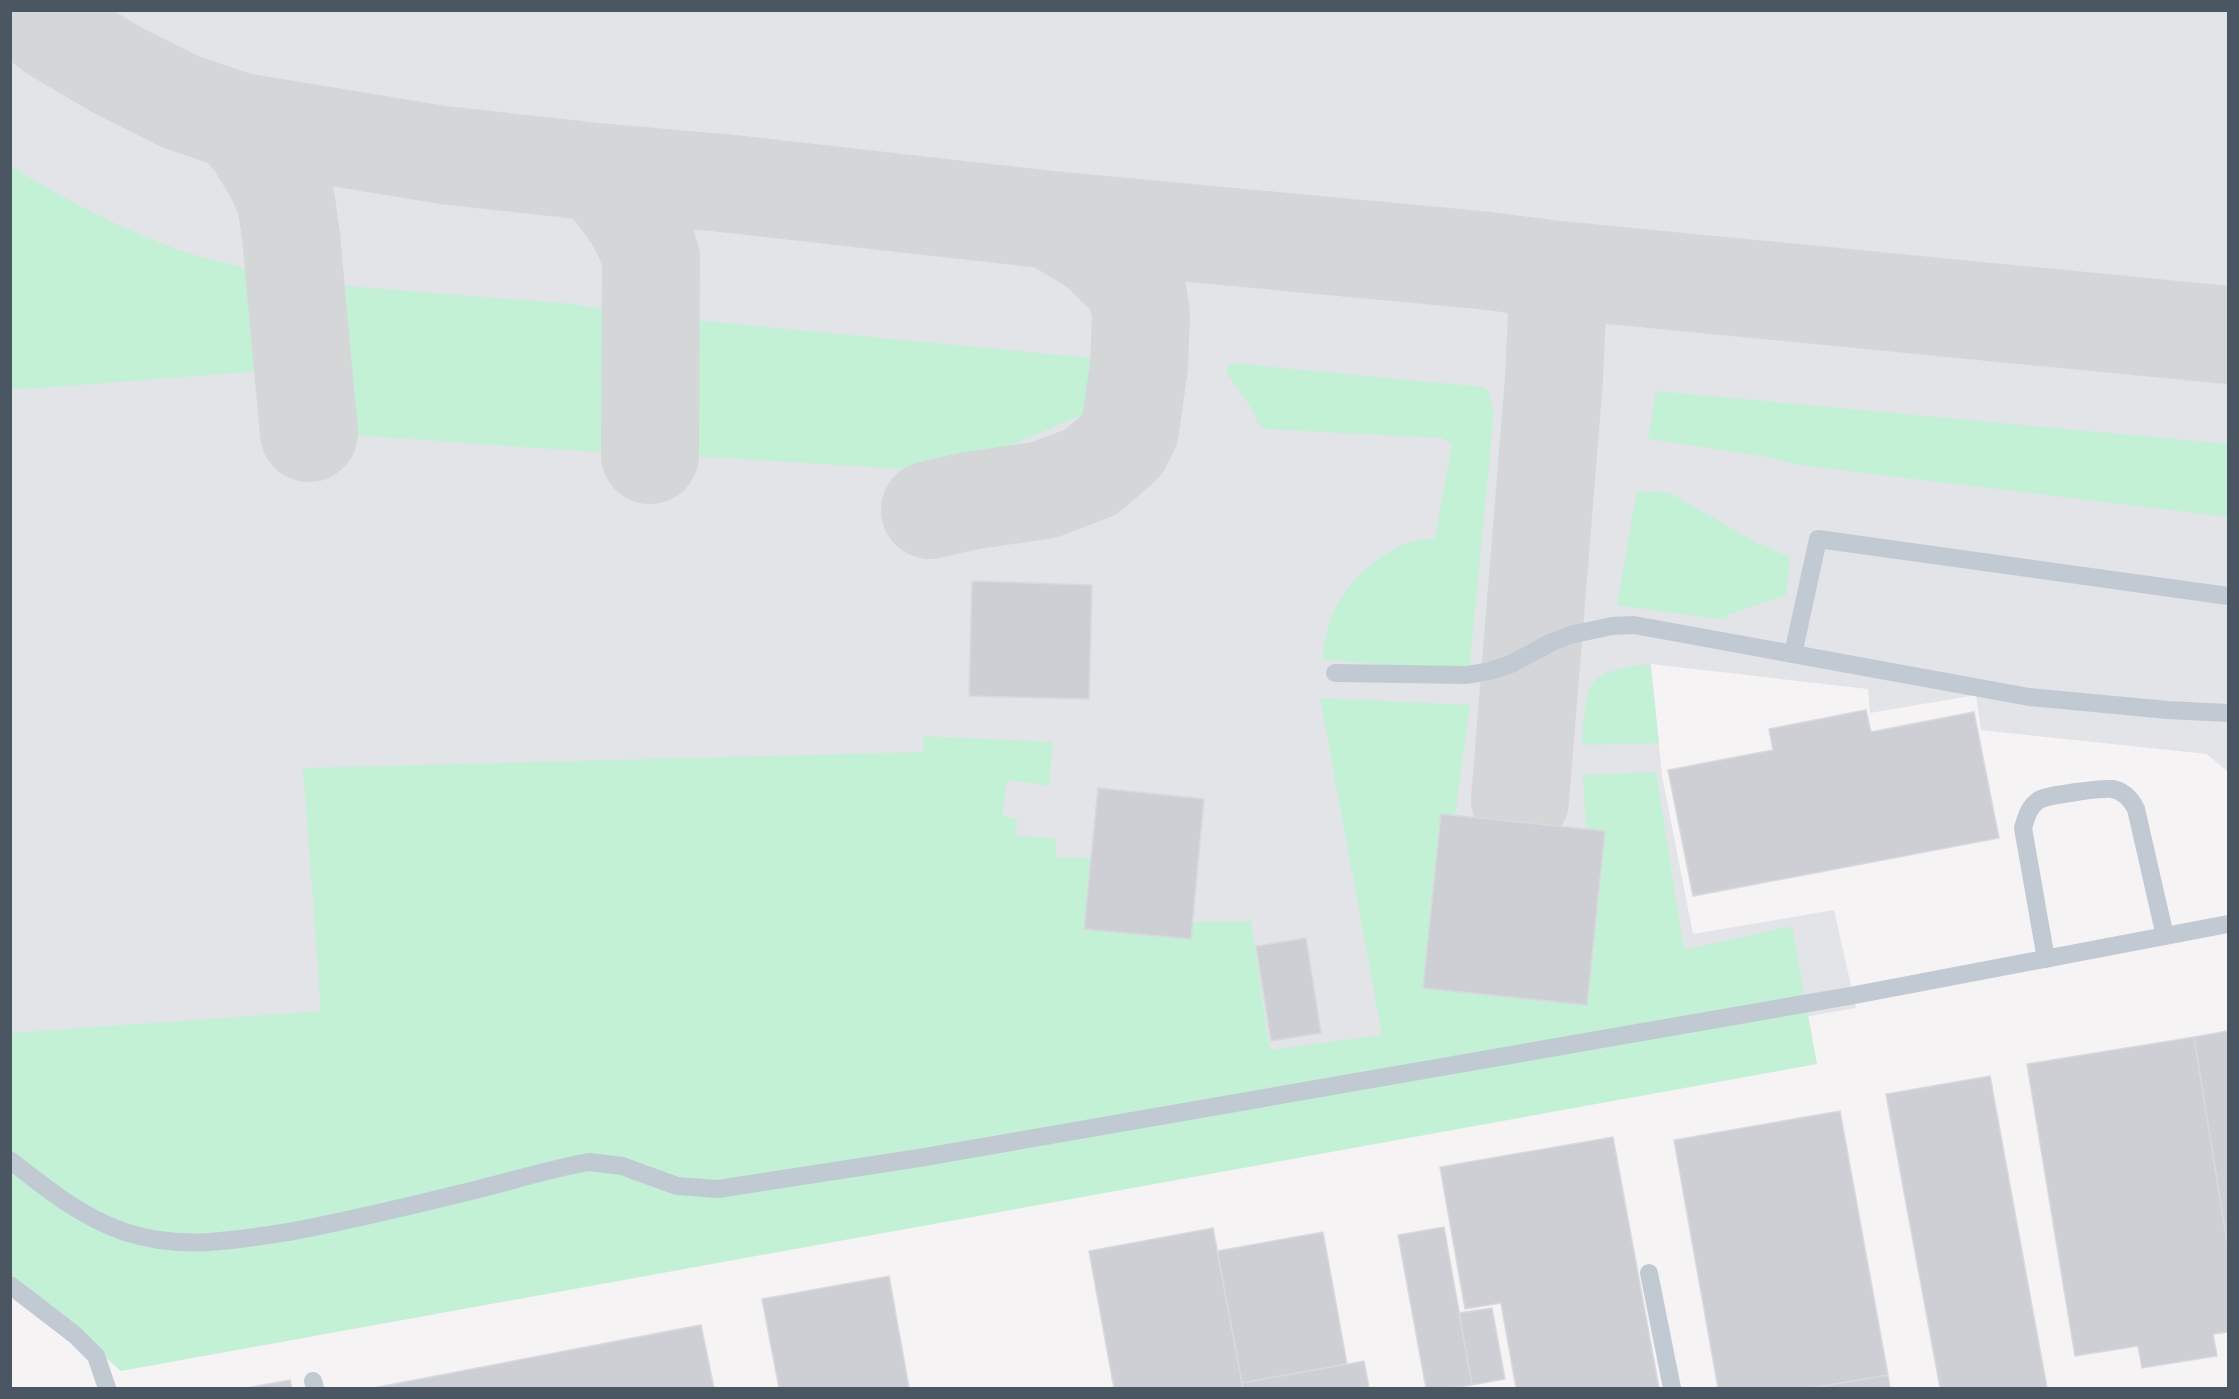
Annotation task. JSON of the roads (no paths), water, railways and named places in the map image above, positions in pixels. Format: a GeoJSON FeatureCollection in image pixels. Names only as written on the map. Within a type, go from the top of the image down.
{"type":"FeatureCollection","features":[{"type":"Feature","properties":{"kind":"lane"},"geometry":{"type":"LineString","coordinates":[[1793,654],[1818,540],[2229,596]]}},
{"type":"Feature","properties":{"kind":"lane"},"geometry":{"type":"LineString","coordinates":[[1335,674],[1467,675],[1511,664],[1570,635],[1591,629],[1634,625],[2029,697],[2168,710],[2229,713]]}},
{"type":"Feature","properties":{"kind":"lane"},"geometry":{"type":"LineString","coordinates":[[2046,959],[2024,828],[2031,808],[2038,801],[2049,797],[2112,789],[2127,796],[2133,802],[2165,936]]}},
{"type":"Feature","properties":{"kind":"lane"},"geometry":{"type":"LineString","coordinates":[[10,1160],[61,1201],[93,1219],[127,1233],[162,1241],[190,1243],[235,1241],[350,1221],[589,1162],[622,1166],[657,1180],[698,1190],[718,1190],[1808,1003],[2229,924]]}},
{"type":"Feature","properties":{"kind":"lane"},"geometry":{"type":"LineString","coordinates":[[1649,1274],[1672,1389]]}},
{"type":"Feature","properties":{"kind":"lane"},"geometry":{"type":"LineString","coordinates":[[10,1285],[75,1335],[96,1356],[108,1389]]}}]}
